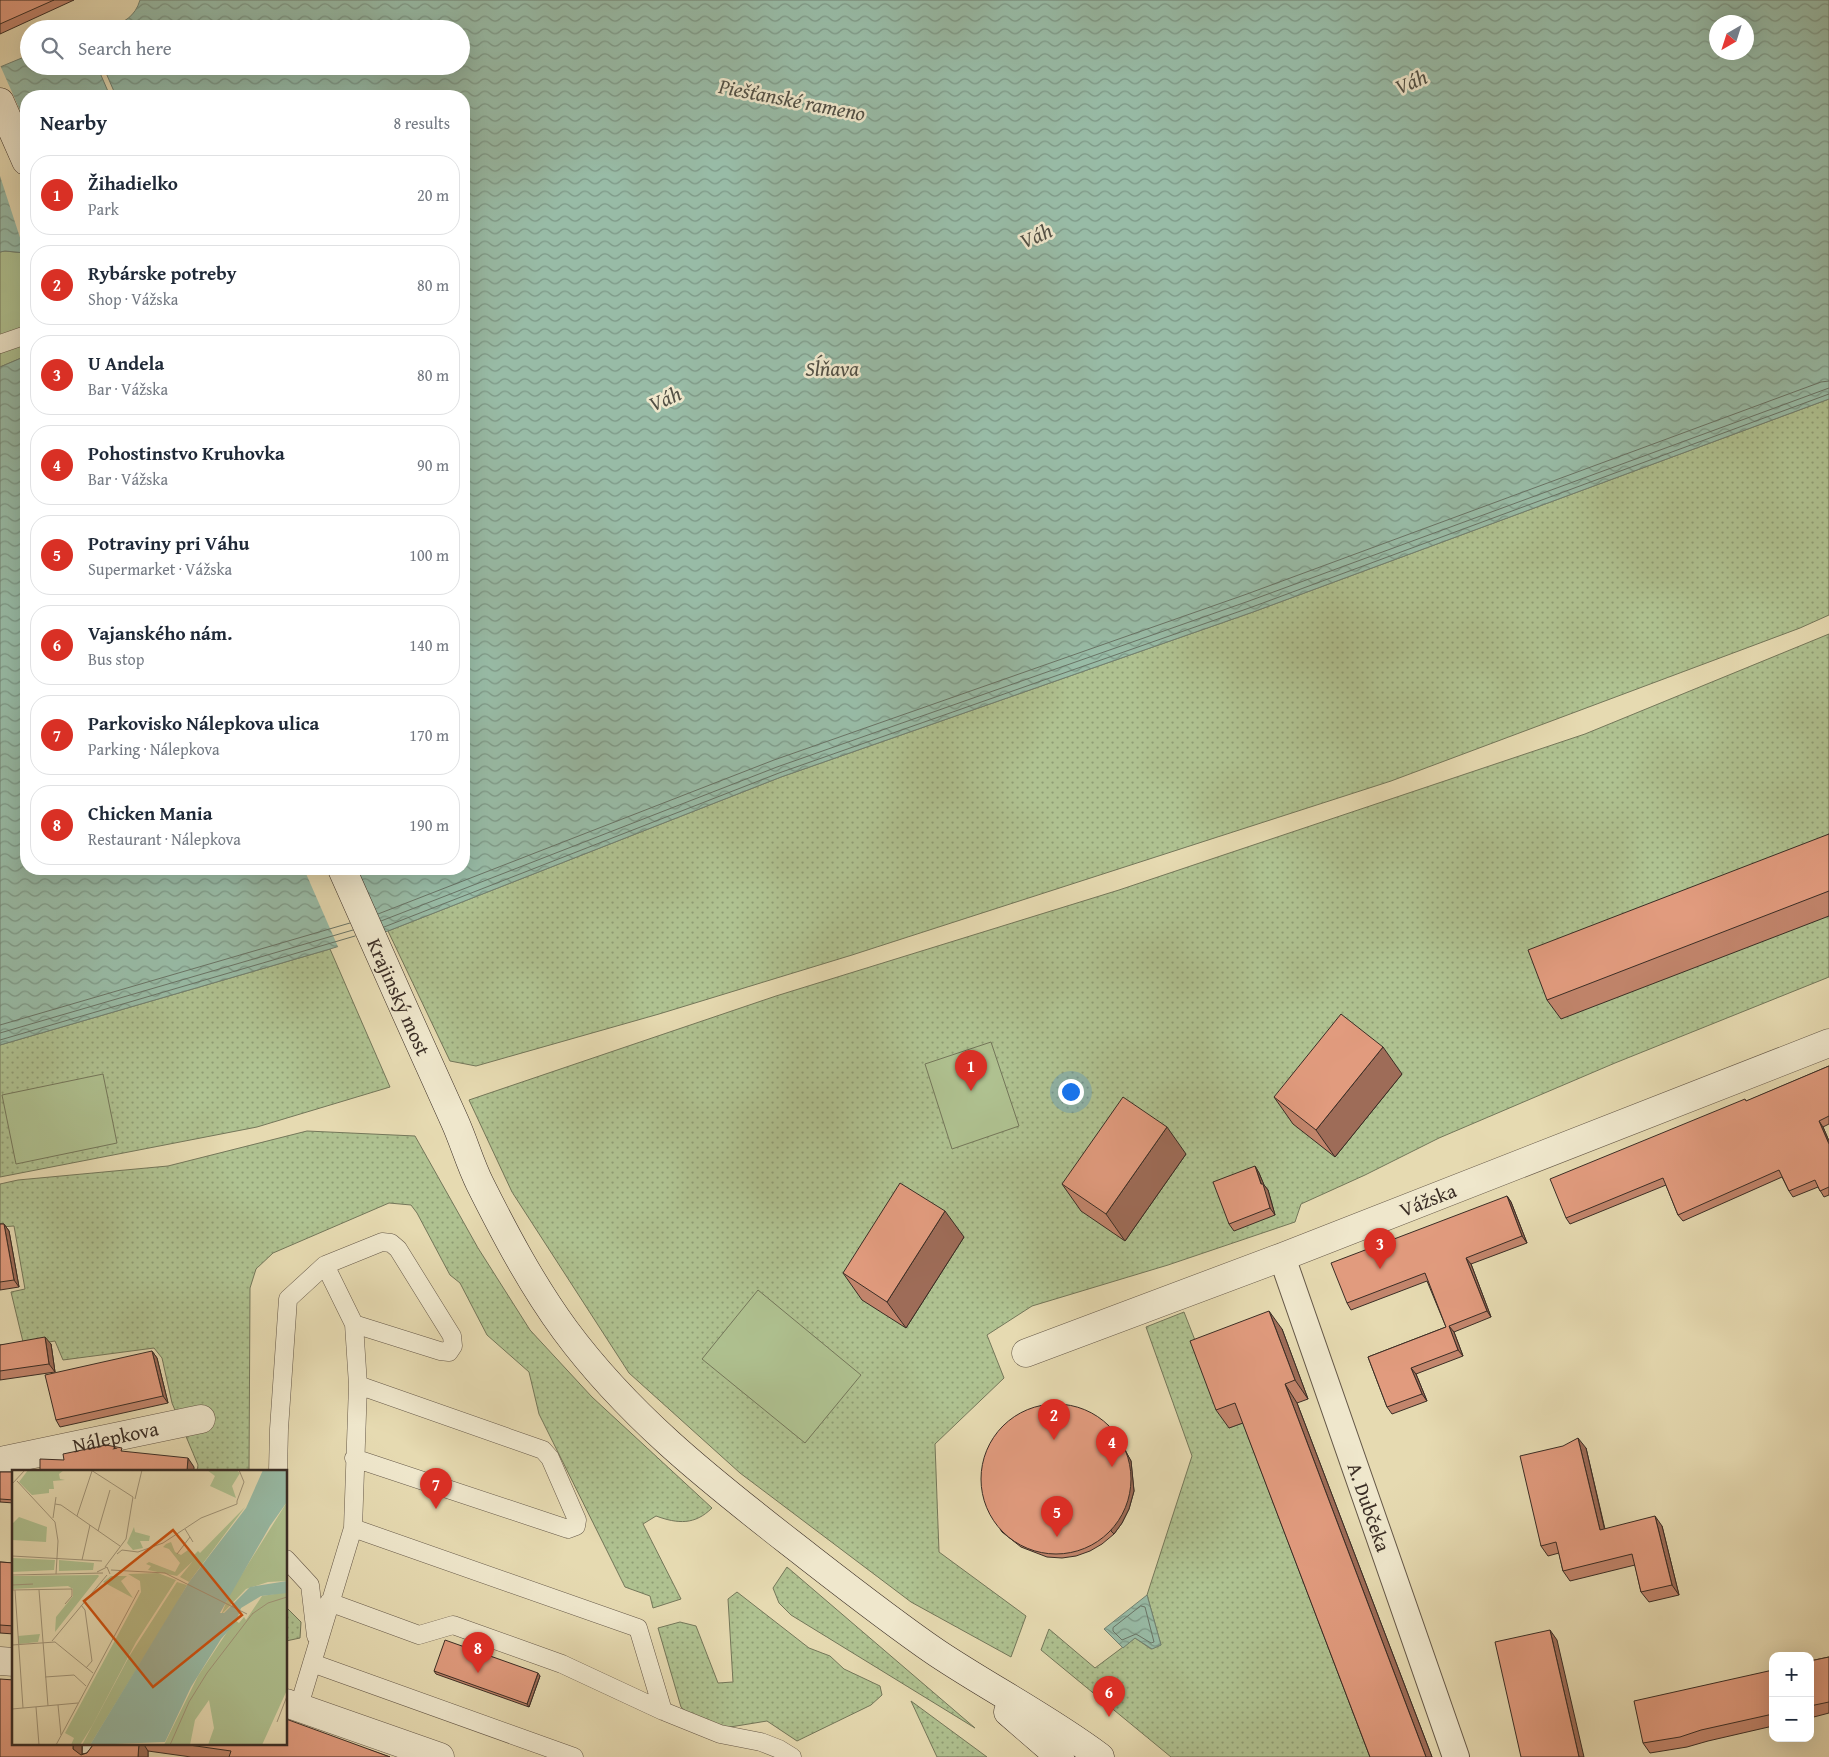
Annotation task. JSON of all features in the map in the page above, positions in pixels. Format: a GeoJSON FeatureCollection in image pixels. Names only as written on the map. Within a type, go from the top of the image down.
{"type":"FeatureCollection","features":[{"type":"Feature","properties":{"kind":"main road"},"geometry":{"type":"LineString","coordinates":[[0,102],[20,147]]}},
{"type":"Feature","properties":{"kind":"main road","name":"Krajinský most"},"geometry":{"type":"LineString","coordinates":[[345,875],[444,1098],[479,1182],[524,1268],[564,1329],[617,1392],[675,1450],[710,1480],[830,1573],[938,1653]]}},
{"type":"Feature","properties":{"kind":"main road","name":"Vážska"},"geometry":{"type":"LineString","coordinates":[[1026,1353],[1282,1257],[1829,1043]]}},
{"type":"Feature","properties":{"kind":"main road","name":"Nálepkova"},"geometry":{"type":"LineString","coordinates":[[0,1460],[201,1419]]}},
{"type":"Feature","properties":{"kind":"main road"},"geometry":{"type":"LineString","coordinates":[[938,1653],[1060,1757]]}},
{"type":"Feature","properties":{"kind":"main road"},"geometry":{"type":"LineString","coordinates":[[938,1653],[1069,1734],[1100,1757]]}},
{"type":"Feature","properties":{"kind":"main road"},"geometry":{"type":"LineString","coordinates":[[293,1704],[440,1757]]}},
{"type":"Feature","properties":{"kind":"street","name":"A. Dubčeka"},"geometry":{"type":"LineString","coordinates":[[1282,1257],[1456,1757]]}},
{"type":"Feature","properties":{"kind":"lane"},"geometry":{"type":"LineString","coordinates":[[0,344],[20,337]]}},
{"type":"Feature","properties":{"kind":"lane"},"geometry":{"type":"LineString","coordinates":[[278,1470],[288,1299],[325,1265],[382,1242],[392,1243],[398,1249],[452,1336],[453,1346],[449,1352],[440,1351],[354,1324]]}},
{"type":"Feature","properties":{"kind":"lane"},"geometry":{"type":"LineString","coordinates":[[293,1704],[312,1663],[353,1528],[358,1386],[354,1324],[325,1265]]}},
{"type":"Feature","properties":{"kind":"lane"},"geometry":{"type":"LineString","coordinates":[[354,1458],[568,1529],[576,1526],[577,1520],[550,1458],[543,1450],[358,1386]]}},
{"type":"Feature","properties":{"kind":"lane"},"geometry":{"type":"LineString","coordinates":[[353,1528],[638,1628],[663,1711]]}},
{"type":"Feature","properties":{"kind":"lane"},"geometry":{"type":"LineString","coordinates":[[288,1561],[310,1585],[317,1644]]}},
{"type":"Feature","properties":{"kind":"lane"},"geometry":{"type":"LineString","coordinates":[[329,1602],[419,1635],[453,1625],[562,1664],[663,1711],[720,1734],[761,1742],[779,1749],[792,1757]]}},
{"type":"Feature","properties":{"kind":"lane"},"geometry":{"type":"LineString","coordinates":[[312,1663],[574,1757]]}},
{"type":"Feature","properties":{"kind":"lane"},"geometry":{"type":"LineString","coordinates":[[91,1757],[92,1744]]}},
{"type":"Feature","properties":{"kind":"shaded area"},"geometry":{"type":"Polygon","coordinates":[[[0,252],[20,252],[20,359],[0,367],[0,252]]]}},
{"type":"Feature","properties":{"kind":"shaded area"},"geometry":{"type":"Polygon","coordinates":[[[1829,399],[1829,615],[1800,628],[1391,781],[852,955],[659,1014],[476,1066],[450,1061],[388,931],[781,777],[1253,612],[1829,399]]]}},
{"type":"Feature","properties":{"kind":"shaded area"},"geometry":{"type":"Polygon","coordinates":[[[1829,634],[1829,977],[1615,1063],[1439,1138],[1301,1204],[1295,1222],[1168,1265],[1032,1306],[987,1335],[1004,1378],[935,1444],[939,1552],[1026,1616],[1011,1657],[911,1602],[740,1473],[629,1373],[512,1192],[469,1100],[776,996],[1119,890],[1585,734],[1829,634]]]}},
{"type":"Feature","properties":{"kind":"shaded area"},"geometry":{"type":"Polygon","coordinates":[[[330,949],[390,1087],[257,1127],[0,1177],[0,1045],[330,949]]]}},
{"type":"Feature","properties":{"kind":"shaded area"},"geometry":{"type":"Polygon","coordinates":[[[991,1042],[1019,1126],[952,1149],[925,1064],[991,1042]]]}},
{"type":"Feature","properties":{"kind":"shaded area"},"geometry":{"type":"Polygon","coordinates":[[[103,1074],[117,1143],[16,1164],[2,1095],[103,1074]]]}},
{"type":"Feature","properties":{"kind":"shaded area"},"geometry":{"type":"Polygon","coordinates":[[[307,1131],[415,1136],[478,1248],[530,1330],[592,1397],[712,1508],[706,1514],[693,1520],[672,1521],[656,1516],[643,1524],[681,1599],[653,1608],[650,1596],[625,1587],[539,1414],[529,1372],[487,1335],[460,1283],[450,1275],[411,1205],[389,1203],[273,1253],[256,1269],[250,1288],[249,1470],[197,1470],[198,1465],[172,1403],[162,1358],[154,1348],[63,1360],[55,1341],[24,1346],[11,1292],[25,1289],[14,1226],[0,1227],[0,1184],[18,1180],[168,1166],[307,1131]]]}},
{"type":"Feature","properties":{"kind":"shaded area"},"geometry":{"type":"Polygon","coordinates":[[[758,1290],[861,1375],[805,1443],[702,1359],[758,1290]]]}},
{"type":"Feature","properties":{"kind":"shaded area"},"geometry":{"type":"Polygon","coordinates":[[[1184,1312],[1229,1428],[1248,1421],[1376,1757],[1171,1757],[1041,1650],[1049,1629],[1095,1668],[1135,1638],[1151,1649],[1161,1645],[1147,1595],[1192,1456],[1146,1327],[1184,1312]]]}},
{"type":"Feature","properties":{"kind":"shaded area"},"geometry":{"type":"Polygon","coordinates":[[[787,1567],[975,1728],[791,1615],[779,1603],[773,1588],[787,1567]]]}},
{"type":"Feature","properties":{"kind":"shaded area"},"geometry":{"type":"Polygon","coordinates":[[[737,1592],[809,1648],[830,1656],[844,1669],[880,1686],[882,1695],[871,1705],[797,1741],[767,1721],[724,1728],[691,1716],[681,1707],[658,1628],[680,1622],[696,1626],[718,1683],[733,1682],[728,1599],[737,1592]]]}},
{"type":"Feature","properties":{"kind":"shaded area"},"geometry":{"type":"Polygon","coordinates":[[[288,1609],[301,1622],[300,1638],[288,1641],[288,1609]]]}},
{"type":"Feature","properties":{"kind":"shaded area"},"geometry":{"type":"Polygon","coordinates":[[[911,1701],[987,1757],[937,1757],[911,1701]]]}},
{"type":"Feature","properties":{"kind":"water","name":"Sĺňava"},"geometry":{"type":"Polygon","coordinates":[[[140,0],[1829,0],[1829,399],[1253,612],[781,777],[388,931],[0,1045],[0,367],[20,359],[20,875],[470,875],[470,90],[113,90],[107,75],[470,75],[470,20],[125,20],[132,15],[140,0]]]}},
{"type":"Feature","properties":{"kind":"water"},"geometry":{"type":"Polygon","coordinates":[[[20,59],[20,75],[101,75],[107,90],[20,90],[20,252],[0,252],[0,67],[20,59]]]}},
{"type":"Feature","properties":{"kind":"water"},"geometry":{"type":"Polygon","coordinates":[[[1147,1595],[1161,1645],[1152,1649],[1135,1638],[1123,1648],[1104,1629],[1147,1595]]]}},
{"type":"Feature","properties":{"kind":"pier"},"geometry":{"type":"Polygon","coordinates":[[[0,65],[20,110],[20,238],[0,176],[0,65]]]}},
{"type":"Feature","properties":{"kind":"pier"},"geometry":{"type":"Polygon","coordinates":[[[307,875],[360,875],[386,934],[339,949],[307,875]]]}},
{"type":"Feature","properties":{"kind":"building"},"geometry":{"type":"Polygon","coordinates":[[[0,0],[54,0],[0,24],[0,0]]]}},
{"type":"Feature","properties":{"kind":"building"},"geometry":{"type":"Polygon","coordinates":[[[1829,834],[1829,891],[1547,1000],[1528,950],[1829,834]]]}},
{"type":"Feature","properties":{"kind":"building"},"geometry":{"type":"Polygon","coordinates":[[[1341,1014],[1383,1047],[1316,1130],[1274,1097],[1341,1014]]]}},
{"type":"Feature","properties":{"kind":"building"},"geometry":{"type":"Polygon","coordinates":[[[1829,1066],[1829,1116],[1819,1121],[1829,1144],[1829,1187],[1820,1191],[1815,1180],[1789,1191],[1779,1170],[1678,1215],[1663,1178],[1566,1218],[1550,1179],[1829,1066]]]}},
{"type":"Feature","properties":{"kind":"building"},"geometry":{"type":"Polygon","coordinates":[[[1123,1097],[1167,1127],[1106,1214],[1062,1184],[1123,1097]]]}},
{"type":"Feature","properties":{"kind":"building"},"geometry":{"type":"Polygon","coordinates":[[[1255,1166],[1270,1208],[1229,1224],[1213,1182],[1255,1166]]]}},
{"type":"Feature","properties":{"kind":"building"},"geometry":{"type":"Polygon","coordinates":[[[900,1183],[945,1211],[887,1302],[843,1273],[900,1183]]]}},
{"type":"Feature","properties":{"kind":"building"},"geometry":{"type":"Polygon","coordinates":[[[1507,1196],[1522,1236],[1466,1258],[1487,1311],[1449,1326],[1458,1350],[1411,1368],[1422,1394],[1387,1407],[1368,1357],[1446,1327],[1425,1273],[1347,1303],[1331,1263],[1507,1196]]]}},
{"type":"Feature","properties":{"kind":"building"},"geometry":{"type":"Polygon","coordinates":[[[0,1224],[4,1224],[14,1280],[0,1282],[0,1224]]]}},
{"type":"Feature","properties":{"kind":"building"},"geometry":{"type":"Polygon","coordinates":[[[1269,1311],[1295,1380],[1285,1384],[1426,1757],[1370,1757],[1235,1403],[1216,1410],[1190,1341],[1269,1311]]]}},
{"type":"Feature","properties":{"kind":"building"},"geometry":{"type":"Polygon","coordinates":[[[45,1337],[49,1364],[0,1371],[0,1345],[45,1337]]]}},
{"type":"Feature","properties":{"kind":"building"},"geometry":{"type":"Polygon","coordinates":[[[152,1351],[163,1396],[56,1420],[45,1375],[152,1351]]]}},
{"type":"Feature","properties":{"kind":"building"},"geometry":{"type":"Polygon","coordinates":[[[1056,1404],[1085,1410],[1109,1426],[1125,1450],[1131,1479],[1125,1508],[1109,1532],[1085,1548],[1056,1554],[1027,1548],[1003,1532],[987,1508],[981,1479],[987,1450],[1003,1426],[1027,1410],[1056,1404]]]}},
{"type":"Feature","properties":{"kind":"building"},"geometry":{"type":"Polygon","coordinates":[[[1578,1438],[1600,1530],[1655,1516],[1672,1585],[1641,1592],[1632,1554],[1563,1571],[1556,1542],[1541,1546],[1520,1456],[1563,1446],[1578,1438]]]}},
{"type":"Feature","properties":{"kind":"building"},"geometry":{"type":"Polygon","coordinates":[[[106,1445],[122,1448],[121,1451],[188,1458],[187,1470],[40,1470],[40,1459],[64,1460],[63,1454],[106,1445]]]}},
{"type":"Feature","properties":{"kind":"building"},"geometry":{"type":"Polygon","coordinates":[[[0,1472],[12,1472],[12,1500],[0,1499],[0,1472]]]}},
{"type":"Feature","properties":{"kind":"building"},"geometry":{"type":"Polygon","coordinates":[[[0,1562],[12,1563],[12,1626],[0,1625],[0,1562]]]}},
{"type":"Feature","properties":{"kind":"building"},"geometry":{"type":"Polygon","coordinates":[[[1550,1630],[1579,1757],[1521,1757],[1495,1642],[1550,1630]]]}},
{"type":"Feature","properties":{"kind":"building"},"geometry":{"type":"Polygon","coordinates":[[[445,1640],[538,1673],[527,1704],[434,1671],[445,1640]]]}},
{"type":"Feature","properties":{"kind":"building"},"geometry":{"type":"Polygon","coordinates":[[[1829,1657],[1829,1702],[1814,1705],[1814,1697],[1814,1660],[1829,1657]]]}},
{"type":"Feature","properties":{"kind":"building"},"geometry":{"type":"Polygon","coordinates":[[[1769,1671],[1769,1715],[1701,1730],[1680,1737],[1643,1743],[1634,1701],[1769,1671]]]}},
{"type":"Feature","properties":{"kind":"building"},"geometry":{"type":"Polygon","coordinates":[[[0,1679],[12,1680],[12,1744],[73,1744],[73,1749],[81,1755],[87,1753],[93,1744],[139,1744],[138,1757],[0,1757],[0,1679]]]}},
{"type":"Feature","properties":{"kind":"building"},"geometry":{"type":"Polygon","coordinates":[[[288,1720],[390,1757],[229,1757],[231,1751],[182,1744],[288,1744],[288,1720]]]}},
{"type":"Feature","properties":{"kind":"place","name":"Žihadielko"},"geometry":{"type":"Point","coordinates":[971,1091]}},
{"type":"Feature","properties":{"kind":"place","name":"U Andela"},"geometry":{"type":"Point","coordinates":[1380,1269]}},
{"type":"Feature","properties":{"kind":"place","name":"Rybárske potreby"},"geometry":{"type":"Point","coordinates":[1054,1440]}},
{"type":"Feature","properties":{"kind":"place","name":"Pohostinstvo Kruhovka"},"geometry":{"type":"Point","coordinates":[1112,1467]}},
{"type":"Feature","properties":{"kind":"place","name":"Parkovisko Nálepkova ulica"},"geometry":{"type":"Point","coordinates":[436,1509]}},
{"type":"Feature","properties":{"kind":"place","name":"Potraviny pri Váhu"},"geometry":{"type":"Point","coordinates":[1057,1537]}},
{"type":"Feature","properties":{"kind":"place","name":"Chicken Mania"},"geometry":{"type":"Point","coordinates":[478,1673]}},
{"type":"Feature","properties":{"kind":"place","name":"Vajanského nám."},"geometry":{"type":"Point","coordinates":[1109,1717]}},
{"type":"Feature","properties":{"kind":"water label","name":"Váh"},"geometry":{"type":"Point","coordinates":[1411,82]}},
{"type":"Feature","properties":{"kind":"water label","name":"Piešťanské rameno"},"geometry":{"type":"Point","coordinates":[792,100]}},
{"type":"Feature","properties":{"kind":"water label","name":"Váh"},"geometry":{"type":"Point","coordinates":[1036,236]}},
{"type":"Feature","properties":{"kind":"water label","name":"Váh"},"geometry":{"type":"Point","coordinates":[665,399]}}]}
